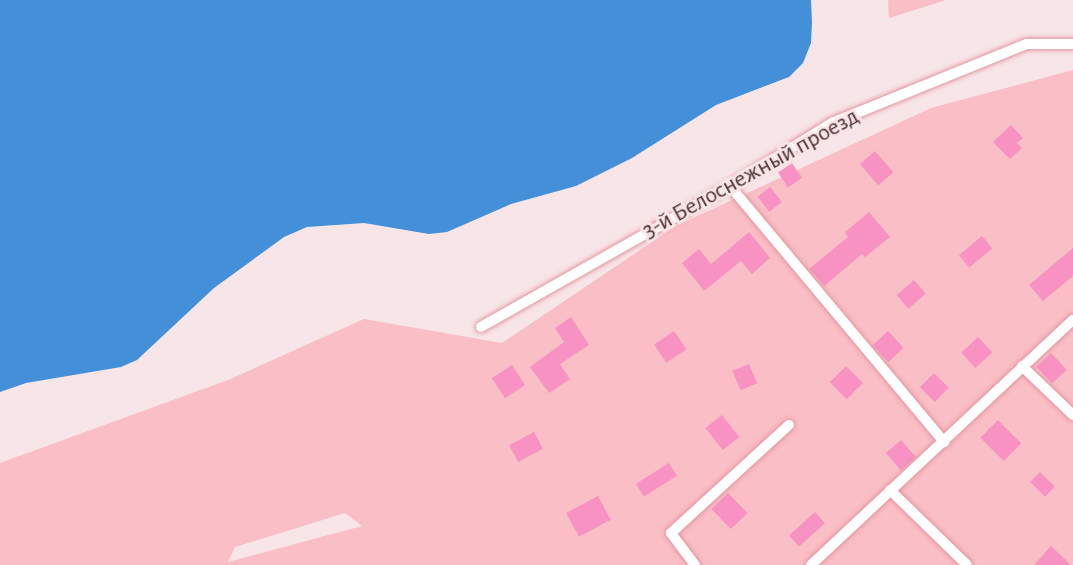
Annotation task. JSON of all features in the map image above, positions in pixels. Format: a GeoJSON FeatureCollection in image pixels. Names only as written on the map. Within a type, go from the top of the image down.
{"type":"FeatureCollection","features":[{"type":"Feature","properties":{"kind":"lane","name":"3-й Белоснежный проезд"},"geometry":{"type":"LineString","coordinates":[[481,327],[730,187],[844,118],[1027,44],[1073,44]]}},
{"type":"Feature","properties":{"kind":"lane"},"geometry":{"type":"LineString","coordinates":[[730,187],[944,442]]}},
{"type":"Feature","properties":{"kind":"lane"},"geometry":{"type":"LineString","coordinates":[[811,565],[1073,320]]}},
{"type":"Feature","properties":{"kind":"lane"},"geometry":{"type":"LineString","coordinates":[[1022,366],[1073,415]]}},
{"type":"Feature","properties":{"kind":"lane"},"geometry":{"type":"LineString","coordinates":[[695,565],[671,533],[789,425]]}},
{"type":"Feature","properties":{"kind":"lane"},"geometry":{"type":"LineString","coordinates":[[890,490],[967,565]]}},
{"type":"Feature","properties":{"kind":"shaded area"},"geometry":{"type":"Polygon","coordinates":[[[888,0],[946,0],[889,18],[888,0]]]}},
{"type":"Feature","properties":{"kind":"shaded area"},"geometry":{"type":"Polygon","coordinates":[[[1073,70],[1073,565],[0,565],[0,463],[228,380],[364,319],[502,343],[674,227],[931,108],[1073,70]],[[345,513],[235,547],[228,562],[362,526],[345,513]]]}},
{"type":"Feature","properties":{"kind":"water"},"geometry":{"type":"Polygon","coordinates":[[[0,0],[811,0],[812,22],[811,43],[803,63],[789,77],[716,105],[632,158],[576,186],[511,204],[447,232],[429,234],[364,223],[307,227],[284,237],[214,288],[137,360],[121,367],[26,383],[0,392],[0,0]]]}},
{"type":"Feature","properties":{"kind":"building"},"geometry":{"type":"Polygon","coordinates":[[[1011,125],[1023,138],[1017,143],[1022,148],[1010,159],[993,142],[1011,125]]]}},
{"type":"Feature","properties":{"kind":"building"},"geometry":{"type":"Polygon","coordinates":[[[875,151],[893,172],[878,185],[860,164],[875,151]]]}},
{"type":"Feature","properties":{"kind":"building"},"geometry":{"type":"Polygon","coordinates":[[[792,163],[802,178],[788,187],[778,173],[792,163]]]}},
{"type":"Feature","properties":{"kind":"building"},"geometry":{"type":"Polygon","coordinates":[[[770,187],[782,202],[770,212],[758,197],[770,187]]]}},
{"type":"Feature","properties":{"kind":"building"},"geometry":{"type":"Polygon","coordinates":[[[869,212],[890,237],[865,257],[862,254],[824,286],[809,269],[848,237],[845,232],[869,212]]]}},
{"type":"Feature","properties":{"kind":"building"},"geometry":{"type":"Polygon","coordinates":[[[749,232],[770,258],[752,274],[741,261],[704,291],[682,263],[699,249],[711,264],[749,232]]]}},
{"type":"Feature","properties":{"kind":"building"},"geometry":{"type":"Polygon","coordinates":[[[982,236],[992,248],[969,268],[959,255],[982,236]]]}},
{"type":"Feature","properties":{"kind":"building"},"geometry":{"type":"Polygon","coordinates":[[[1073,248],[1073,276],[1043,301],[1029,285],[1073,248]]]}},
{"type":"Feature","properties":{"kind":"building"},"geometry":{"type":"Polygon","coordinates":[[[914,280],[926,294],[908,309],[897,295],[914,280]]]}},
{"type":"Feature","properties":{"kind":"building"},"geometry":{"type":"Polygon","coordinates":[[[571,317],[589,345],[560,364],[570,379],[549,393],[530,367],[564,342],[555,328],[571,317]]]}},
{"type":"Feature","properties":{"kind":"building"},"geometry":{"type":"Polygon","coordinates":[[[674,331],[686,349],[666,363],[654,344],[674,331]]]}},
{"type":"Feature","properties":{"kind":"building"},"geometry":{"type":"Polygon","coordinates":[[[888,331],[904,348],[888,362],[873,345],[888,331]]]}},
{"type":"Feature","properties":{"kind":"building"},"geometry":{"type":"Polygon","coordinates":[[[978,337],[992,352],[976,368],[961,353],[978,337]]]}},
{"type":"Feature","properties":{"kind":"building"},"geometry":{"type":"Polygon","coordinates":[[[1051,353],[1067,370],[1052,383],[1036,367],[1051,353]]]}},
{"type":"Feature","properties":{"kind":"building"},"geometry":{"type":"Polygon","coordinates":[[[749,364],[757,383],[741,390],[732,371],[749,364]]]}},
{"type":"Feature","properties":{"kind":"building"},"geometry":{"type":"Polygon","coordinates":[[[512,365],[525,385],[505,398],[492,378],[512,365]]]}},
{"type":"Feature","properties":{"kind":"building"},"geometry":{"type":"Polygon","coordinates":[[[846,366],[863,383],[847,399],[830,382],[846,366]]]}},
{"type":"Feature","properties":{"kind":"building"},"geometry":{"type":"Polygon","coordinates":[[[934,373],[949,388],[935,402],[920,387],[934,373]]]}},
{"type":"Feature","properties":{"kind":"building"},"geometry":{"type":"Polygon","coordinates":[[[722,415],[739,437],[723,450],[705,428],[722,415]]]}},
{"type":"Feature","properties":{"kind":"building"},"geometry":{"type":"Polygon","coordinates":[[[998,420],[1021,443],[1004,461],[980,438],[998,420]]]}},
{"type":"Feature","properties":{"kind":"building"},"geometry":{"type":"Polygon","coordinates":[[[534,432],[543,449],[518,462],[509,445],[534,432]]]}},
{"type":"Feature","properties":{"kind":"building"},"geometry":{"type":"Polygon","coordinates":[[[901,440],[916,457],[901,470],[886,453],[901,440]]]}},
{"type":"Feature","properties":{"kind":"building"},"geometry":{"type":"Polygon","coordinates":[[[669,463],[677,476],[644,496],[636,484],[669,463]]]}},
{"type":"Feature","properties":{"kind":"building"},"geometry":{"type":"Polygon","coordinates":[[[1040,472],[1055,487],[1045,497],[1030,482],[1040,472]]]}},
{"type":"Feature","properties":{"kind":"building"},"geometry":{"type":"Polygon","coordinates":[[[728,493],[747,513],[731,529],[711,509],[728,493]]]}},
{"type":"Feature","properties":{"kind":"building"},"geometry":{"type":"Polygon","coordinates":[[[598,496],[611,520],[579,537],[566,513],[598,496]]]}},
{"type":"Feature","properties":{"kind":"building"},"geometry":{"type":"Polygon","coordinates":[[[815,512],[825,523],[799,547],[789,535],[815,512]]]}},
{"type":"Feature","properties":{"kind":"building"},"geometry":{"type":"Polygon","coordinates":[[[1051,546],[1071,565],[1034,565],[1051,546]]]}}]}
